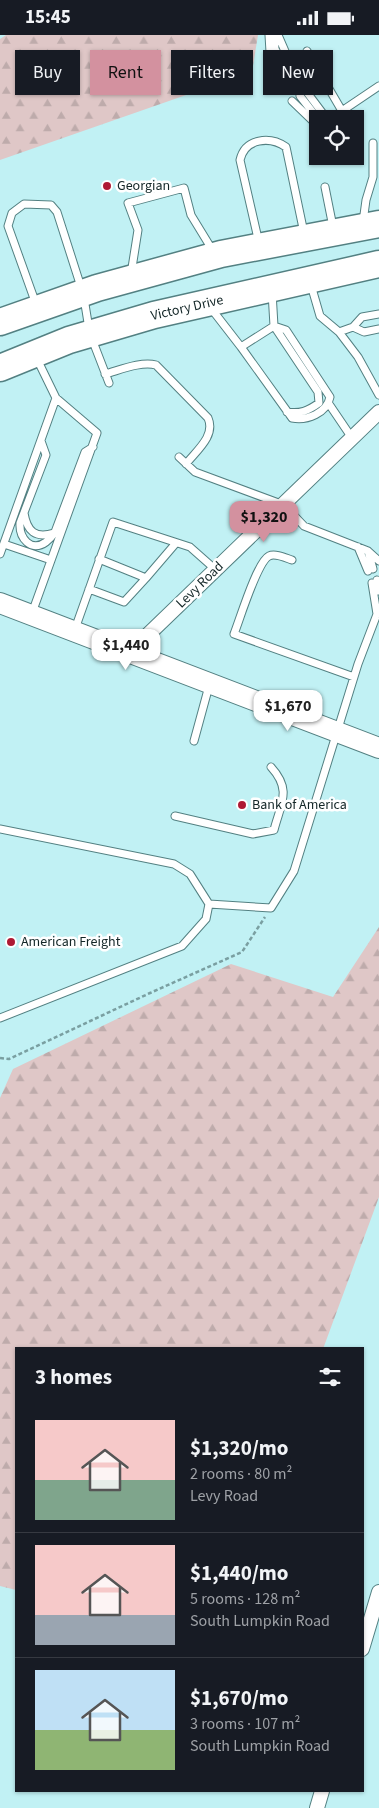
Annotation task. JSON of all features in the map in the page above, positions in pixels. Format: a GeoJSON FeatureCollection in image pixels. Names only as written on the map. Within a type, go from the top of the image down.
{"type":"FeatureCollection","features":[{"type":"Feature","properties":{"kind":"highway"},"geometry":{"type":"LineString","coordinates":[[0,322],[83,293],[216,256],[370,226]]}},
{"type":"Feature","properties":{"kind":"highway","name":"Victory Drive"},"geometry":{"type":"LineString","coordinates":[[0,367],[69,340],[154,315],[379,264]]}},
{"type":"Feature","properties":{"kind":"main road"},"geometry":{"type":"LineString","coordinates":[[0,603],[379,748]]}},
{"type":"Feature","properties":{"kind":"street","name":"Levy Road"},"geometry":{"type":"LineString","coordinates":[[129,653],[379,412]]}},
{"type":"Feature","properties":{"kind":"street"},"geometry":{"type":"LineString","coordinates":[[364,1640],[372,1605],[379,1592]]}},
{"type":"Feature","properties":{"kind":"street"},"geometry":{"type":"LineString","coordinates":[[317,1808],[322,1792]]}},
{"type":"Feature","properties":{"kind":"lane"},"geometry":{"type":"LineString","coordinates":[[269,35],[270,50]]}},
{"type":"Feature","properties":{"kind":"lane"},"geometry":{"type":"LineString","coordinates":[[276,35],[276,50]]}},
{"type":"Feature","properties":{"kind":"lane"},"geometry":{"type":"LineString","coordinates":[[343,110],[379,86]]}},
{"type":"Feature","properties":{"kind":"lane"},"geometry":{"type":"LineString","coordinates":[[313,110],[303,93],[320,110]]}},
{"type":"Feature","properties":{"kind":"lane"},"geometry":{"type":"LineString","coordinates":[[333,95],[341,110]]}},
{"type":"Feature","properties":{"kind":"lane"},"geometry":{"type":"LineString","coordinates":[[292,101],[309,117]]}},
{"type":"Feature","properties":{"kind":"lane"},"geometry":{"type":"LineString","coordinates":[[260,247],[240,159],[242,151],[246,146],[254,143],[277,141],[286,147],[305,238]]}},
{"type":"Feature","properties":{"kind":"lane"},"geometry":{"type":"LineString","coordinates":[[370,226],[366,200],[373,177],[373,143]]}},
{"type":"Feature","properties":{"kind":"lane"},"geometry":{"type":"LineString","coordinates":[[325,187],[334,233]]}},
{"type":"Feature","properties":{"kind":"lane"},"geometry":{"type":"LineString","coordinates":[[130,279],[138,230],[128,203],[184,188],[191,215],[216,256]]}},
{"type":"Feature","properties":{"kind":"lane"},"geometry":{"type":"LineString","coordinates":[[38,309],[8,226],[12,213],[24,204],[40,203],[51,205],[56,212],[83,293],[90,334],[109,383]]}},
{"type":"Feature","properties":{"kind":"lane"},"geometry":{"type":"LineString","coordinates":[[310,280],[320,316],[339,332],[358,357],[379,395]]}},
{"type":"Feature","properties":{"kind":"lane"},"geometry":{"type":"LineString","coordinates":[[272,289],[274,326],[318,392],[319,403],[310,409],[298,414],[287,411]]}},
{"type":"Feature","properties":{"kind":"lane"},"geometry":{"type":"LineString","coordinates":[[207,303],[292,418],[298,419],[313,416],[329,404],[330,397],[286,330],[274,326]]}},
{"type":"Feature","properties":{"kind":"lane"},"geometry":{"type":"LineString","coordinates":[[339,332],[353,327],[362,317],[379,314]]}},
{"type":"Feature","properties":{"kind":"lane"},"geometry":{"type":"LineString","coordinates":[[241,347],[274,326]]}},
{"type":"Feature","properties":{"kind":"lane"},"geometry":{"type":"LineString","coordinates":[[353,327],[364,332],[379,329]]}},
{"type":"Feature","properties":{"kind":"lane"},"geometry":{"type":"LineString","coordinates":[[31,616],[97,433],[56,399],[34,354]]}},
{"type":"Feature","properties":{"kind":"lane"},"geometry":{"type":"LineString","coordinates":[[105,374],[150,363],[156,365],[208,418],[211,427],[209,435],[186,464]]}},
{"type":"Feature","properties":{"kind":"lane"},"geometry":{"type":"LineString","coordinates":[[0,554],[56,399]]}},
{"type":"Feature","properties":{"kind":"lane"},"geometry":{"type":"LineString","coordinates":[[329,404],[352,438]]}},
{"type":"Feature","properties":{"kind":"lane"},"geometry":{"type":"LineString","coordinates":[[40,441],[46,455],[20,523],[19,532],[22,539],[30,544],[40,545],[56,533],[85,452],[93,447]]}},
{"type":"Feature","properties":{"kind":"lane"},"geometry":{"type":"LineString","coordinates":[[179,457],[195,472],[284,505],[304,526],[368,551],[379,561]]}},
{"type":"Feature","properties":{"kind":"lane"},"geometry":{"type":"LineString","coordinates":[[24,512],[26,525],[31,531],[41,535],[56,533]]}},
{"type":"Feature","properties":{"kind":"lane"},"geometry":{"type":"LineString","coordinates":[[74,632],[112,522],[190,547],[216,570]]}},
{"type":"Feature","properties":{"kind":"lane"},"geometry":{"type":"LineString","coordinates":[[4,543],[51,560]]}},
{"type":"Feature","properties":{"kind":"lane"},"geometry":{"type":"LineString","coordinates":[[89,589],[124,602],[176,543]]}},
{"type":"Feature","properties":{"kind":"lane"},"geometry":{"type":"LineString","coordinates":[[358,547],[370,571],[368,551]]}},
{"type":"Feature","properties":{"kind":"lane"},"geometry":{"type":"LineString","coordinates":[[292,559],[275,555],[269,556],[259,568],[234,634],[354,677]]}},
{"type":"Feature","properties":{"kind":"lane"},"geometry":{"type":"LineString","coordinates":[[100,559],[146,578]]}},
{"type":"Feature","properties":{"kind":"lane"},"geometry":{"type":"LineString","coordinates":[[209,904],[271,907],[294,871],[354,677],[378,612],[374,581],[379,591]]}},
{"type":"Feature","properties":{"kind":"lane"},"geometry":{"type":"LineString","coordinates":[[194,741],[210,684]]}},
{"type":"Feature","properties":{"kind":"lane"},"geometry":{"type":"LineString","coordinates":[[176,816],[253,834],[274,830],[284,793],[281,777],[271,767]]}},
{"type":"Feature","properties":{"kind":"lane"},"geometry":{"type":"LineString","coordinates":[[0,829],[174,864],[190,875],[209,904],[206,919],[182,946],[0,1018]]}},
{"type":"Feature","properties":{"kind":"path"},"geometry":{"type":"LineString","coordinates":[[0,1058],[9,1059],[242,952],[271,907]]}},
{"type":"Feature","properties":{"kind":"green space"},"geometry":{"type":"Polygon","coordinates":[[[6,35],[258,35],[253,66],[253,50],[171,50],[171,95],[186,95],[0,160],[0,39],[6,35]]]}},
{"type":"Feature","properties":{"kind":"green space"},"geometry":{"type":"Polygon","coordinates":[[[379,927],[379,1197],[324,1347],[15,1347],[15,1590],[0,1586],[0,1098],[13,1069],[231,964],[333,997],[379,927]]]}},
{"type":"Feature","properties":{"kind":"place","name":"Georgian"},"geometry":{"type":"Point","coordinates":[107,186]}},
{"type":"Feature","properties":{"kind":"place","name":"Bank of America"},"geometry":{"type":"Point","coordinates":[242,805]}},
{"type":"Feature","properties":{"kind":"place","name":"American Freight"},"geometry":{"type":"Point","coordinates":[11,942]}}]}
